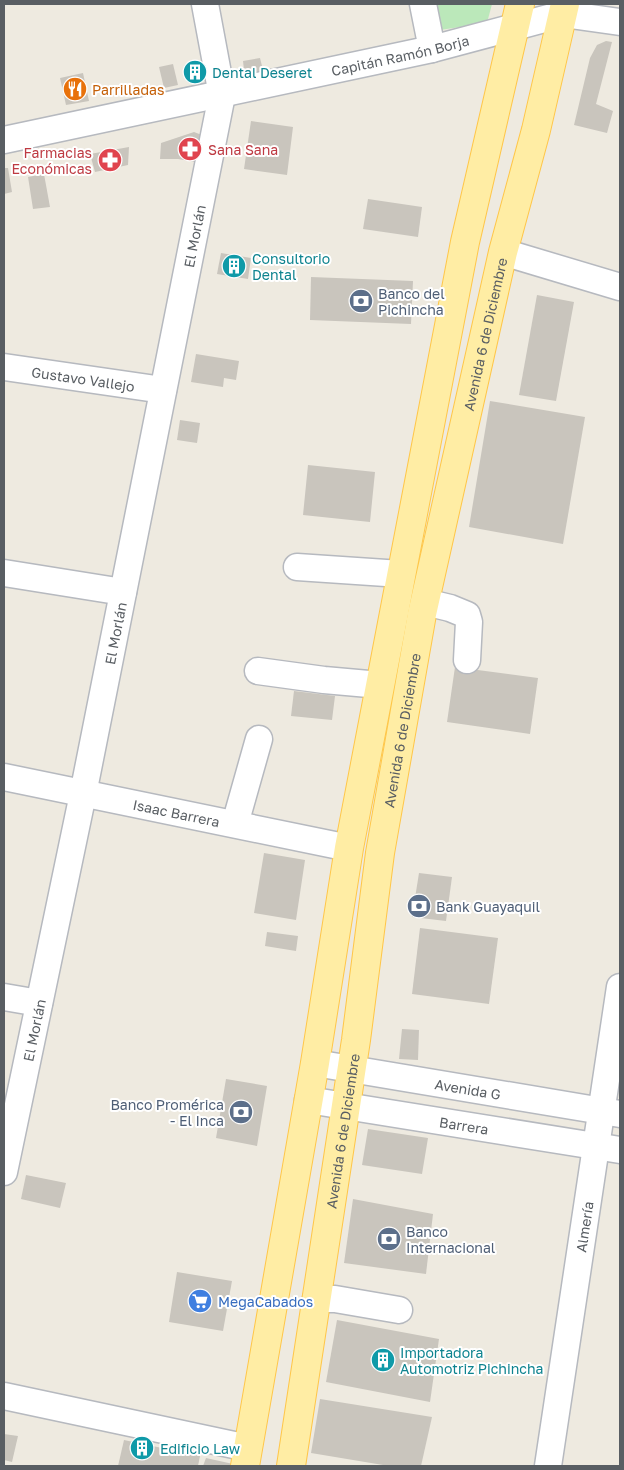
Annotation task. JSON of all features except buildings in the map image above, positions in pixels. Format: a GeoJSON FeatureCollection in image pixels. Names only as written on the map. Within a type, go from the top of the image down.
{"type":"FeatureCollection","features":[{"type":"Feature","properties":{"kind":"main road","name":"Avenida 6 de Diciembre"},"geometry":{"type":"LineString","coordinates":[[291,1466],[351,1069],[380,853],[425,602],[503,252],[536,130],[564,9]]}},
{"type":"Feature","properties":{"kind":"main road","name":"Avenida 6 de Diciembre"},"geometry":{"type":"LineString","coordinates":[[246,1457],[315,1063],[350,848],[401,574],[464,242],[517,15]]}},
{"type":"Feature","properties":{"kind":"street"},"geometry":{"type":"LineString","coordinates":[[205,4],[222,95]]}},
{"type":"Feature","properties":{"kind":"street"},"geometry":{"type":"LineString","coordinates":[[423,4],[432,49]]}},
{"type":"Feature","properties":{"kind":"street","name":"Capitán Ramón Borja"},"geometry":{"type":"LineString","coordinates":[[4,140],[432,49],[517,15],[564,9],[620,22]]}},
{"type":"Feature","properties":{"kind":"street","name":"El Morlán"},"geometry":{"type":"LineString","coordinates":[[4,1172],[83,794],[222,95]]}},
{"type":"Feature","properties":{"kind":"street"},"geometry":{"type":"LineString","coordinates":[[503,252],[620,287]]}},
{"type":"Feature","properties":{"kind":"street","name":"Gustavo Vallejo"},"geometry":{"type":"LineString","coordinates":[[4,367],[163,390]]}},
{"type":"Feature","properties":{"kind":"street"},"geometry":{"type":"LineString","coordinates":[[296,567],[401,574]]}},
{"type":"Feature","properties":{"kind":"street"},"geometry":{"type":"LineString","coordinates":[[4,573],[123,592]]}},
{"type":"Feature","properties":{"kind":"street"},"geometry":{"type":"LineString","coordinates":[[425,602],[450,608],[467,615],[469,622],[467,660]]}},
{"type":"Feature","properties":{"kind":"street"},"geometry":{"type":"LineString","coordinates":[[258,671],[380,686]]}},
{"type":"Feature","properties":{"kind":"street"},"geometry":{"type":"LineString","coordinates":[[235,824],[259,740]]}},
{"type":"Feature","properties":{"kind":"street","name":"Isaac Barrera"},"geometry":{"type":"LineString","coordinates":[[4,777],[350,848]]}},
{"type":"Feature","properties":{"kind":"street","name":"Almería"},"geometry":{"type":"LineString","coordinates":[[548,1466],[608,1147],[620,987]]}},
{"type":"Feature","properties":{"kind":"street"},"geometry":{"type":"LineString","coordinates":[[4,997],[39,1003]]}},
{"type":"Feature","properties":{"kind":"street","name":"Avenida G"},"geometry":{"type":"LineString","coordinates":[[315,1063],[610,1113]]}},
{"type":"Feature","properties":{"kind":"street","name":"Barrera"},"geometry":{"type":"LineString","coordinates":[[308,1100],[608,1147]]}},
{"type":"Feature","properties":{"kind":"street"},"geometry":{"type":"LineString","coordinates":[[316,1298],[335,1299],[399,1310]]}},
{"type":"Feature","properties":{"kind":"street"},"geometry":{"type":"LineString","coordinates":[[4,1396],[246,1457]]}},
{"type":"Feature","properties":{"kind":"green space"},"geometry":{"type":"Polygon","coordinates":[[[435,4],[492,4],[487,23],[440,30],[435,4]]]}},
{"type":"Feature","properties":{"kind":"place","name":"Dental Deseret"},"geometry":{"type":"Point","coordinates":[195,72]}},
{"type":"Feature","properties":{"kind":"place","name":"Parrilladas"},"geometry":{"type":"Point","coordinates":[75,89]}},
{"type":"Feature","properties":{"kind":"place","name":"Sana Sana"},"geometry":{"type":"Point","coordinates":[190,149]}},
{"type":"Feature","properties":{"kind":"place","name":"Farmacias Económicas"},"geometry":{"type":"Point","coordinates":[110,160]}},
{"type":"Feature","properties":{"kind":"place","name":"Consultorio Dental"},"geometry":{"type":"Point","coordinates":[234,266]}},
{"type":"Feature","properties":{"kind":"place","name":"Banco del Pichincha"},"geometry":{"type":"Point","coordinates":[361,301]}},
{"type":"Feature","properties":{"kind":"place","name":"Bank Guayaquil"},"geometry":{"type":"Point","coordinates":[419,906]}},
{"type":"Feature","properties":{"kind":"place","name":"Banco Promérica - El Inca"},"geometry":{"type":"Point","coordinates":[241,1112]}},
{"type":"Feature","properties":{"kind":"place","name":"Banco Internacional"},"geometry":{"type":"Point","coordinates":[389,1239]}},
{"type":"Feature","properties":{"kind":"place","name":"MegaCabados"},"geometry":{"type":"Point","coordinates":[200,1301]}},
{"type":"Feature","properties":{"kind":"place","name":"Importadora Automotriz Pichincha"},"geometry":{"type":"Point","coordinates":[383,1360]}},
{"type":"Feature","properties":{"kind":"place","name":"Edificio Law"},"geometry":{"type":"Point","coordinates":[142,1448]}}]}
